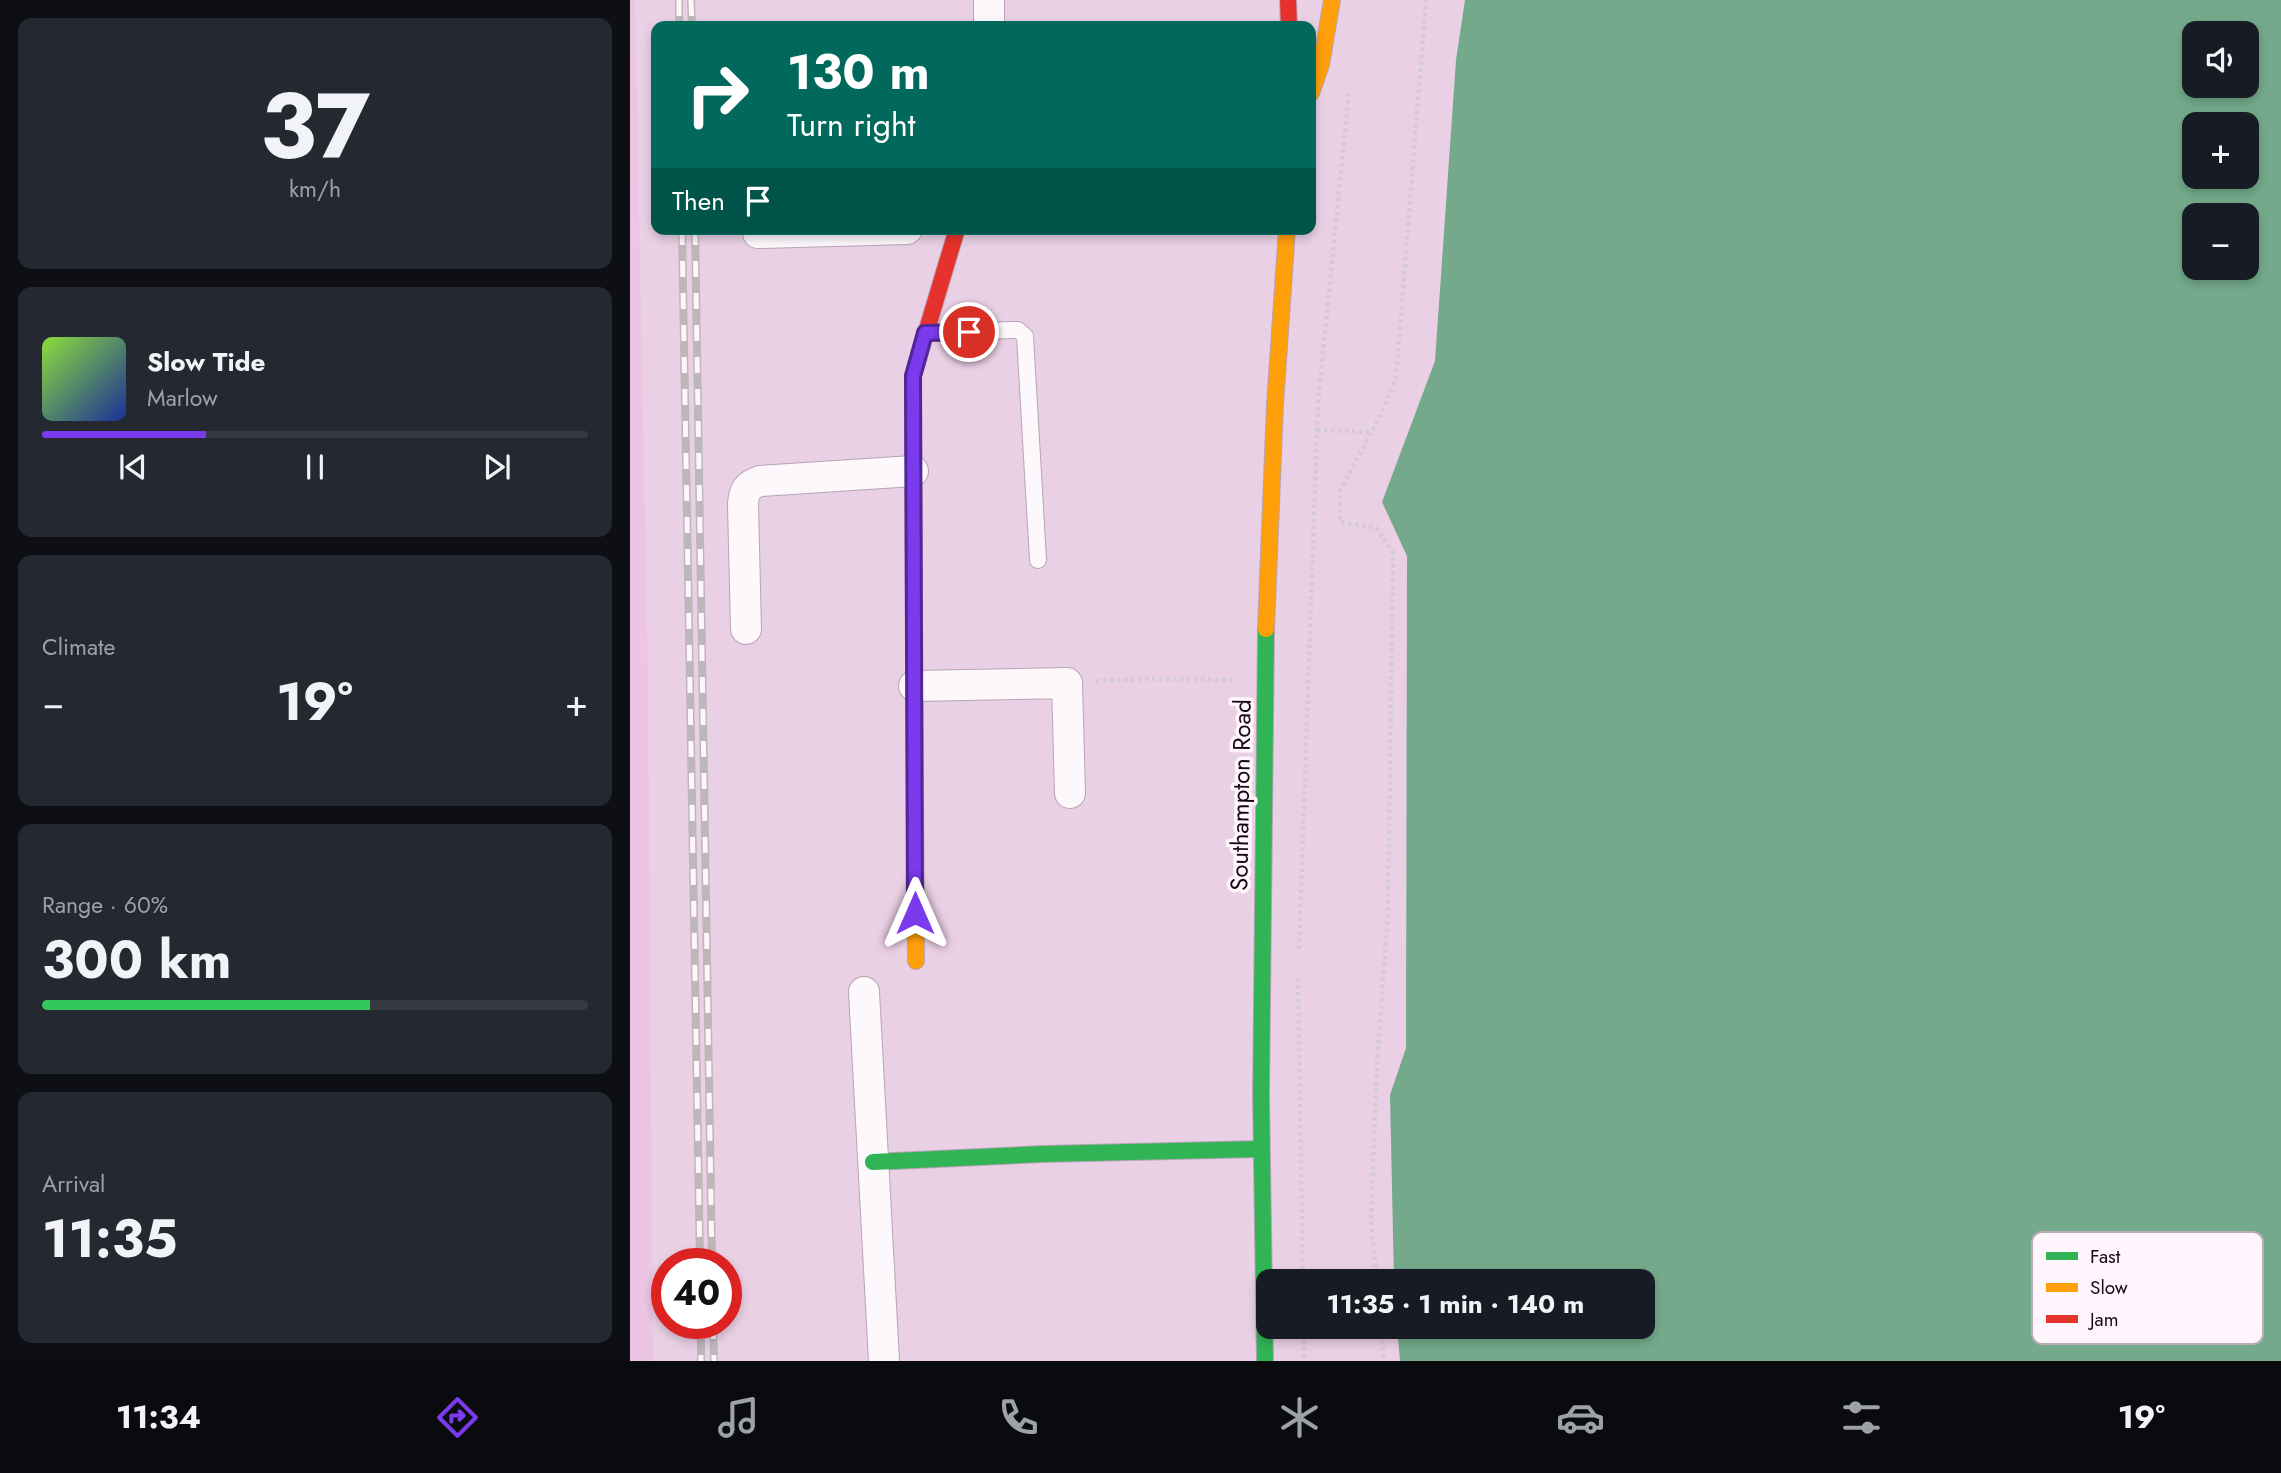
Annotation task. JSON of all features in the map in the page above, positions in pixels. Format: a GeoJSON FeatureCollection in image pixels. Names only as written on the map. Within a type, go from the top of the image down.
{"type":"FeatureCollection","features":[{"type":"Feature","properties":{"kind":"main road"},"geometry":{"type":"LineString","coordinates":[[1288,0],[1289,21]]}},
{"type":"Feature","properties":{"kind":"main road"},"geometry":{"type":"LineString","coordinates":[[1316,79],[1321,65],[1332,0]]}},
{"type":"Feature","properties":{"kind":"main road"},"geometry":{"type":"LineString","coordinates":[[916,961],[913,376],[955,235]]}},
{"type":"Feature","properties":{"kind":"main road","name":"Southampton Road"},"geometry":{"type":"LineString","coordinates":[[1265,1361],[1261,1267],[1263,768],[1278,336],[1286,235]]}},
{"type":"Feature","properties":{"kind":"main road"},"geometry":{"type":"LineString","coordinates":[[873,1162],[1043,1154],[1261,1149]]}},
{"type":"Feature","properties":{"kind":"street"},"geometry":{"type":"LineString","coordinates":[[989,0],[989,21]]}},
{"type":"Feature","properties":{"kind":"street"},"geometry":{"type":"LineString","coordinates":[[746,629],[743,504],[745,492],[751,484],[760,481],[913,471]]}},
{"type":"Feature","properties":{"kind":"street"},"geometry":{"type":"LineString","coordinates":[[914,686],[1067,683],[1070,793]]}},
{"type":"Feature","properties":{"kind":"street"},"geometry":{"type":"LineString","coordinates":[[864,992],[884,1361]]}},
{"type":"Feature","properties":{"kind":"lane"},"geometry":{"type":"LineString","coordinates":[[925,333],[1018,330],[1025,336],[1038,559]]}},
{"type":"Feature","properties":{"kind":"path"},"geometry":{"type":"LineString","coordinates":[[1376,1269],[1371,1221],[1377,1062],[1388,912],[1393,552],[1376,528],[1340,522],[1340,491],[1396,378],[1426,0]]}},
{"type":"Feature","properties":{"kind":"path"},"geometry":{"type":"LineString","coordinates":[[1298,962],[1318,401],[1350,83]]}},
{"type":"Feature","properties":{"kind":"path"},"geometry":{"type":"LineString","coordinates":[[1317,430],[1371,432]]}},
{"type":"Feature","properties":{"kind":"path"},"geometry":{"type":"LineString","coordinates":[[1067,683],[1147,679],[1266,681]]}},
{"type":"Feature","properties":{"kind":"path"},"geometry":{"type":"LineString","coordinates":[[1298,976],[1303,1269]]}},
{"type":"Feature","properties":{"kind":"path"},"geometry":{"type":"LineString","coordinates":[[1304,1339],[1304,1361]]}},
{"type":"Feature","properties":{"kind":"path"},"geometry":{"type":"LineString","coordinates":[[1382,1339],[1384,1361]]}},
{"type":"Feature","properties":{"kind":"shaded area"},"geometry":{"type":"Polygon","coordinates":[[[630,0],[635,0],[648,676],[653,1361],[630,1361],[630,0]]]}},
{"type":"Feature","properties":{"kind":"shaded area"},"geometry":{"type":"Polygon","coordinates":[[[1465,0],[2281,0],[2281,1361],[1400,1361],[1398,1339],[1655,1339],[1655,1269],[1394,1269],[1390,1095],[1406,1048],[1407,556],[1382,502],[1435,361],[1456,60],[1465,0]]]}},
{"type":"Feature","properties":{"kind":"railway"},"geometry":{"type":"LineString","coordinates":[[679,0],[679,21]]}},
{"type":"Feature","properties":{"kind":"railway"},"geometry":{"type":"LineString","coordinates":[[691,0],[692,21]]}},
{"type":"Feature","properties":{"kind":"railway"},"geometry":{"type":"LineString","coordinates":[[682,235],[700,1248]]}},
{"type":"Feature","properties":{"kind":"railway"},"geometry":{"type":"LineString","coordinates":[[695,235],[712,1248]]}},
{"type":"Feature","properties":{"kind":"railway"},"geometry":{"type":"LineString","coordinates":[[701,1339],[701,1361]]}},
{"type":"Feature","properties":{"kind":"railway"},"geometry":{"type":"LineString","coordinates":[[713,1339],[714,1361]]}},
{"type":"Feature","properties":{"kind":"traffic: fast"},"geometry":{"type":"LineString","coordinates":[[1265,1361],[1261,1095],[1266,629]]}},
{"type":"Feature","properties":{"kind":"traffic: fast"},"geometry":{"type":"LineString","coordinates":[[873,1162],[1043,1154],[1261,1149]]}},
{"type":"Feature","properties":{"kind":"traffic: slow"},"geometry":{"type":"LineString","coordinates":[[1316,79],[1321,65],[1332,0]]}},
{"type":"Feature","properties":{"kind":"traffic: slow"},"geometry":{"type":"LineString","coordinates":[[1266,629],[1275,405],[1287,235]]}},
{"type":"Feature","properties":{"kind":"traffic: slow"},"geometry":{"type":"LineString","coordinates":[[913,436],[916,961]]}},
{"type":"Feature","properties":{"kind":"traffic: jam"},"geometry":{"type":"LineString","coordinates":[[1288,0],[1289,21]]}},
{"type":"Feature","properties":{"kind":"traffic: jam"},"geometry":{"type":"LineString","coordinates":[[913,436],[913,376],[955,235]]}},
{"type":"Feature","properties":{"kind":"route"},"geometry":{"type":"LineString","coordinates":[[915,913],[913,376],[925,333],[969,332]]}}]}
